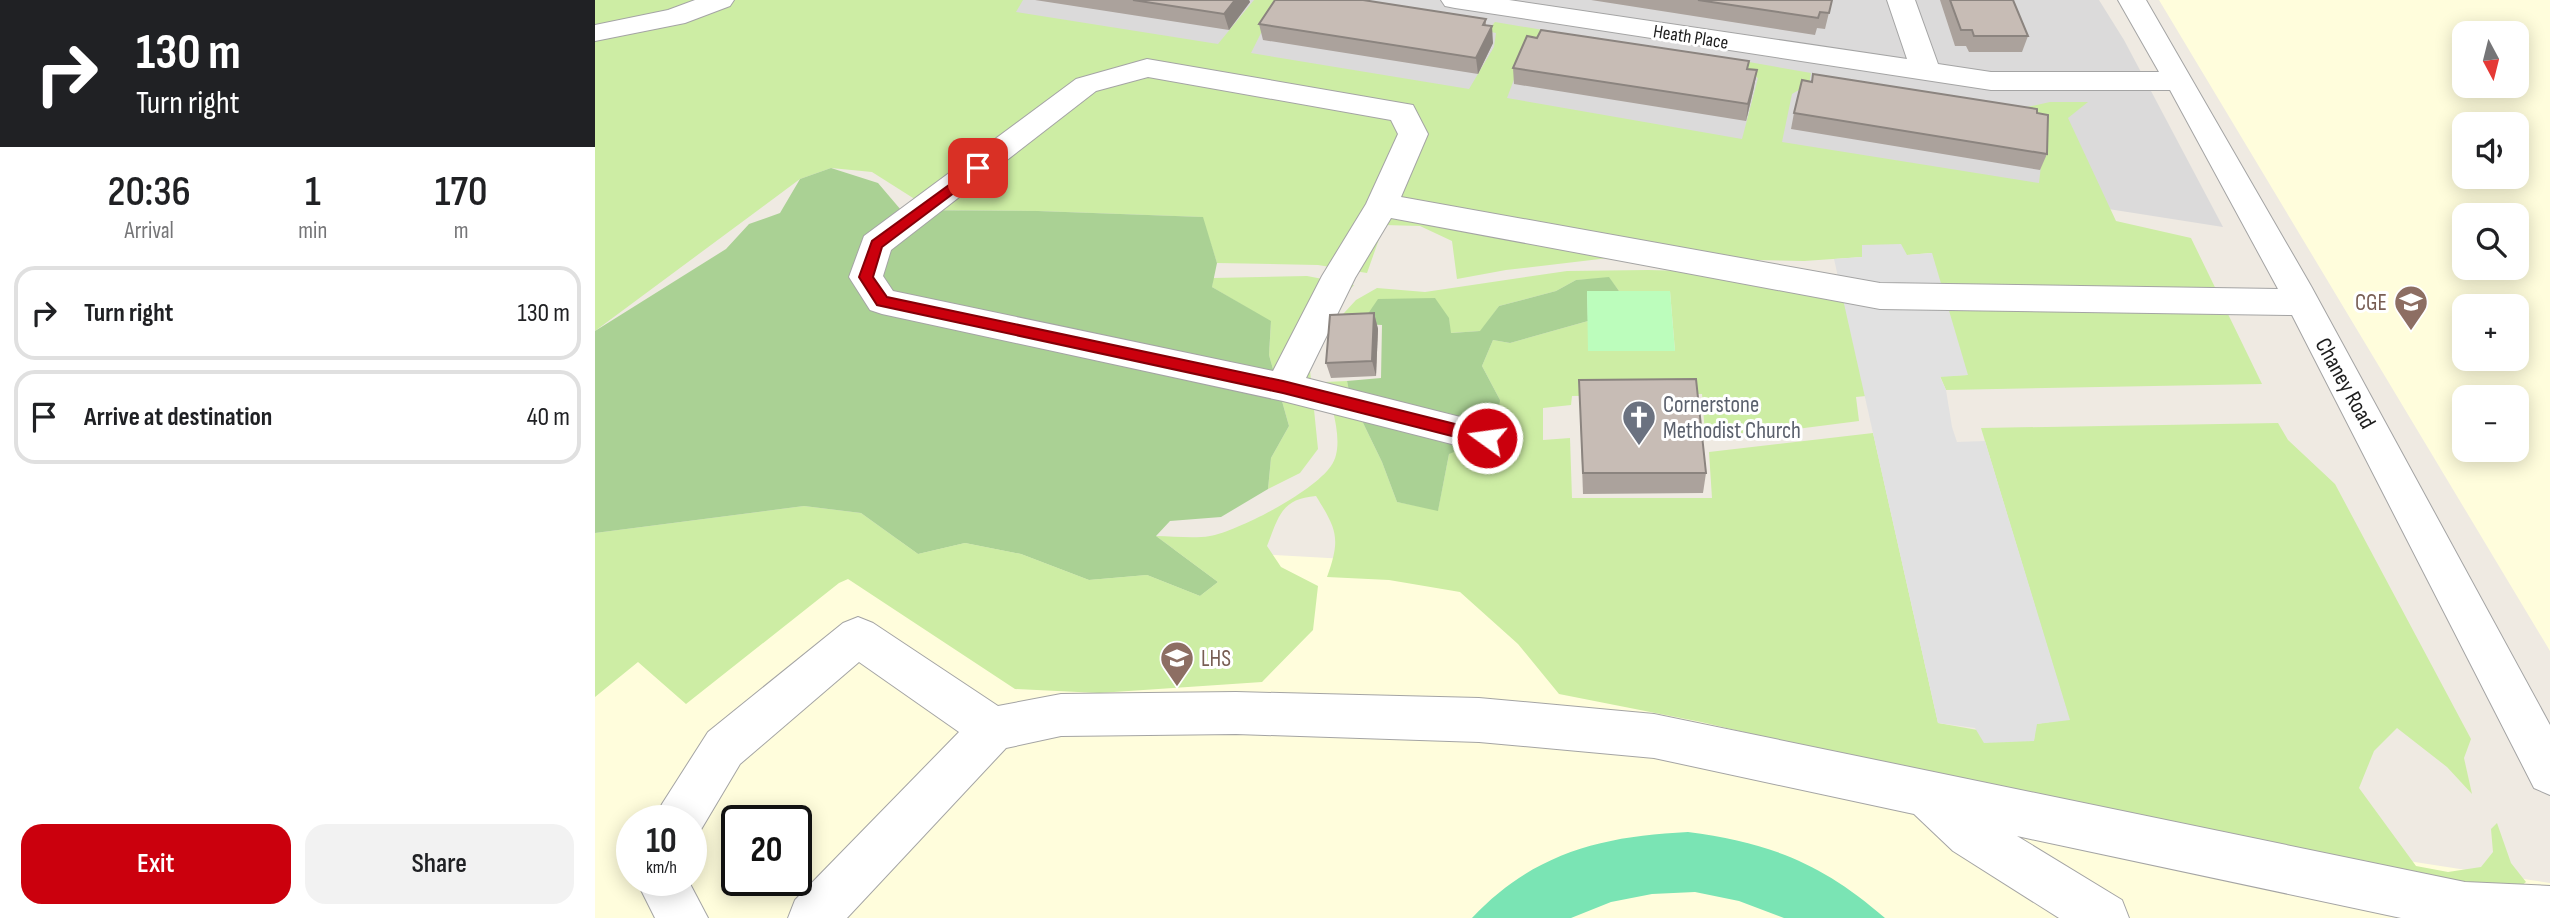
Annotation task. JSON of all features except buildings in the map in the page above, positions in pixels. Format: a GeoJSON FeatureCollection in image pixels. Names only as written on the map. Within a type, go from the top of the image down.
{"type":"FeatureCollection","features":[{"type":"Feature","properties":{"kind":"street"},"geometry":{"type":"LineString","coordinates":[[595,33],[675,17],[720,0]]}},
{"type":"Feature","properties":{"kind":"street","name":"Heath Place"},"geometry":{"type":"LineString","coordinates":[[1455,0],[1991,81],[2180,81]]}},
{"type":"Feature","properties":{"kind":"street"},"geometry":{"type":"LineString","coordinates":[[1901,0],[1926,72]]}},
{"type":"Feature","properties":{"kind":"street","name":"Chaney Road"},"geometry":{"type":"LineString","coordinates":[[2132,0],[2180,81],[2385,454],[2550,772]]}},
{"type":"Feature","properties":{"kind":"street"},"geometry":{"type":"LineString","coordinates":[[1283,387],[1339,276],[1382,205],[1413,134],[1402,112],[1147,68],[1086,85],[876,244],[866,277],[882,301],[1283,387],[1487,438]]}},
{"type":"Feature","properties":{"kind":"street"},"geometry":{"type":"LineString","coordinates":[[1382,205],[1880,296],[2302,302]]}},
{"type":"Feature","properties":{"kind":"street"},"geometry":{"type":"LineString","coordinates":[[688,805],[724,748],[858,637],[993,729]]}},
{"type":"Feature","properties":{"kind":"street"},"geometry":{"type":"LineString","coordinates":[[813,918],[993,729],[1061,715],[1236,713],[1479,720],[1654,737],[2465,907],[2550,911]]}},
{"type":"Feature","properties":{"kind":"street"},"geometry":{"type":"LineString","coordinates":[[1929,796],[1970,834],[2104,918]]}},
{"type":"Feature","properties":{"kind":"street"},"geometry":{"type":"LineString","coordinates":[[670,896],[683,918]]}},
{"type":"Feature","properties":{"kind":"shaded area"},"geometry":{"type":"Polygon","coordinates":[[[994,0],[2099,0],[2124,40],[2223,227],[959,28],[994,0]]]}},
{"type":"Feature","properties":{"kind":"shaded area","name":"CGE"},"geometry":{"type":"Polygon","coordinates":[[[2159,0],[2550,0],[2550,651],[2159,0]]]}},
{"type":"Feature","properties":{"kind":"shaded area"},"geometry":{"type":"Polygon","coordinates":[[[1901,244],[1907,255],[1932,253],[1968,375],[1940,377],[1946,390],[1952,427],[1957,442],[1985,441],[2070,720],[2037,724],[2034,741],[1984,743],[1975,728],[1938,723],[1834,259],[1862,257],[1862,245],[1901,244]]]}},
{"type":"Feature","properties":{"kind":"shaded area","name":"LHS"},"geometry":{"type":"Polygon","coordinates":[[[595,535],[1023,541],[1418,563],[2099,813],[2550,883],[2550,918],[595,918],[595,535]]]}},
{"type":"Feature","properties":{"kind":"green space"},"geometry":{"type":"Polygon","coordinates":[[[595,0],[1023,0],[1016,12],[1218,44],[1254,0],[1301,0],[1265,25],[1251,53],[1469,89],[1494,47],[1496,33],[1487,31],[1495,22],[1549,31],[1545,41],[1525,50],[1507,98],[1742,139],[1758,78],[1747,73],[1749,62],[1811,73],[1809,84],[1792,94],[1782,142],[2039,183],[2046,121],[2026,117],[2027,107],[2050,102],[2088,102],[2068,118],[2116,221],[2191,238],[2262,384],[1946,390],[1940,376],[1967,375],[1931,253],[1907,255],[1862,245],[1862,257],[1804,261],[1617,257],[1506,270],[1457,279],[1452,241],[1420,226],[1384,225],[1367,273],[1318,265],[1217,263],[1202,217],[932,210],[872,172],[831,168],[800,179],[595,331],[595,0]]]}},
{"type":"Feature","properties":{"kind":"green space"},"geometry":{"type":"Polygon","coordinates":[[[831,168],[878,183],[901,210],[1038,211],[1203,217],[1217,263],[1212,287],[1271,321],[1269,355],[1289,426],[1271,458],[1268,489],[1221,517],[1170,521],[1156,536],[1218,582],[1200,596],[1147,575],[1089,580],[1021,554],[965,543],[918,554],[861,513],[804,506],[595,533],[595,331],[726,249],[749,224],[780,213],[800,179],[831,168]]]}},
{"type":"Feature","properties":{"kind":"green space"},"geometry":{"type":"Polygon","coordinates":[[[1648,270],[1838,275],[1866,396],[1856,397],[1859,421],[1781,431],[1705,435],[1702,394],[1572,396],[1571,405],[1543,408],[1543,440],[1570,438],[1572,498],[1712,498],[1709,452],[1873,433],[1938,723],[2034,740],[2036,724],[2069,719],[1981,428],[2278,423],[2288,440],[2335,484],[2471,739],[2464,758],[2472,794],[2447,767],[2397,728],[2374,751],[2359,788],[2416,866],[2448,872],[2481,867],[2493,852],[2491,829],[2497,823],[2511,863],[2526,882],[2516,890],[2442,884],[1953,781],[1701,722],[1559,694],[1518,644],[1460,592],[1389,580],[1327,577],[1334,553],[1335,535],[1316,496],[1288,505],[1267,546],[1281,567],[1318,586],[1313,630],[1262,682],[1099,693],[1015,689],[848,579],[839,583],[686,704],[638,662],[595,697],[595,533],[804,506],[861,513],[918,554],[965,543],[1021,554],[1089,580],[1147,575],[1200,596],[1218,582],[1156,536],[1197,537],[1223,532],[1257,518],[1293,498],[1322,476],[1331,466],[1337,447],[1336,425],[1325,382],[1347,381],[1350,396],[1382,462],[1397,502],[1438,510],[1449,454],[1500,400],[1482,366],[1493,340],[1510,343],[1588,321],[1588,351],[1675,351],[1670,291],[1619,291],[1609,278],[1576,280],[1556,291],[1499,306],[1481,331],[1450,333],[1449,318],[1333,325],[1356,300],[1377,288],[1425,292],[1567,271],[1648,270]]]}},
{"type":"Feature","properties":{"kind":"green space"},"geometry":{"type":"Polygon","coordinates":[[[1307,276],[1354,285],[1314,328],[1310,370],[1318,449],[1300,473],[1268,489],[1271,458],[1289,426],[1269,355],[1271,322],[1212,287],[1213,278],[1307,276]]]}},
{"type":"Feature","properties":{"kind":"green space"},"geometry":{"type":"Polygon","coordinates":[[[1609,277],[1619,291],[1587,291],[1588,321],[1510,343],[1493,340],[1482,366],[1500,400],[1495,436],[1449,454],[1438,511],[1397,502],[1382,462],[1350,396],[1347,381],[1381,378],[1382,325],[1361,324],[1378,299],[1435,298],[1449,318],[1451,333],[1480,331],[1499,306],[1556,291],[1576,280],[1609,277]]]}},
{"type":"Feature","properties":{"kind":"green space"},"geometry":{"type":"Polygon","coordinates":[[[1587,291],[1670,291],[1675,351],[1588,351],[1587,291]]]}},
{"type":"Feature","properties":{"kind":"green space"},"geometry":{"type":"Polygon","coordinates":[[[1688,832],[1745,842],[1794,858],[1839,883],[1885,918],[1784,918],[1739,901],[1695,892],[1652,894],[1611,902],[1571,918],[1472,918],[1519,878],[1544,863],[1571,852],[1627,838],[1688,832]]]}},
{"type":"Feature","properties":{"kind":"place","name":"CGE"},"geometry":{"type":"Point","coordinates":[2411,332]}},
{"type":"Feature","properties":{"kind":"place","name":"Cornerstone Methodist Church"},"geometry":{"type":"Point","coordinates":[1639,447]}},
{"type":"Feature","properties":{"kind":"place","name":"LHS"},"geometry":{"type":"Point","coordinates":[1177,688]}},
{"type":"Feature","properties":{"kind":"route"},"geometry":{"type":"LineString","coordinates":[[978,168],[876,244],[866,277],[882,301],[1283,387],[1487,438]]}}]}
